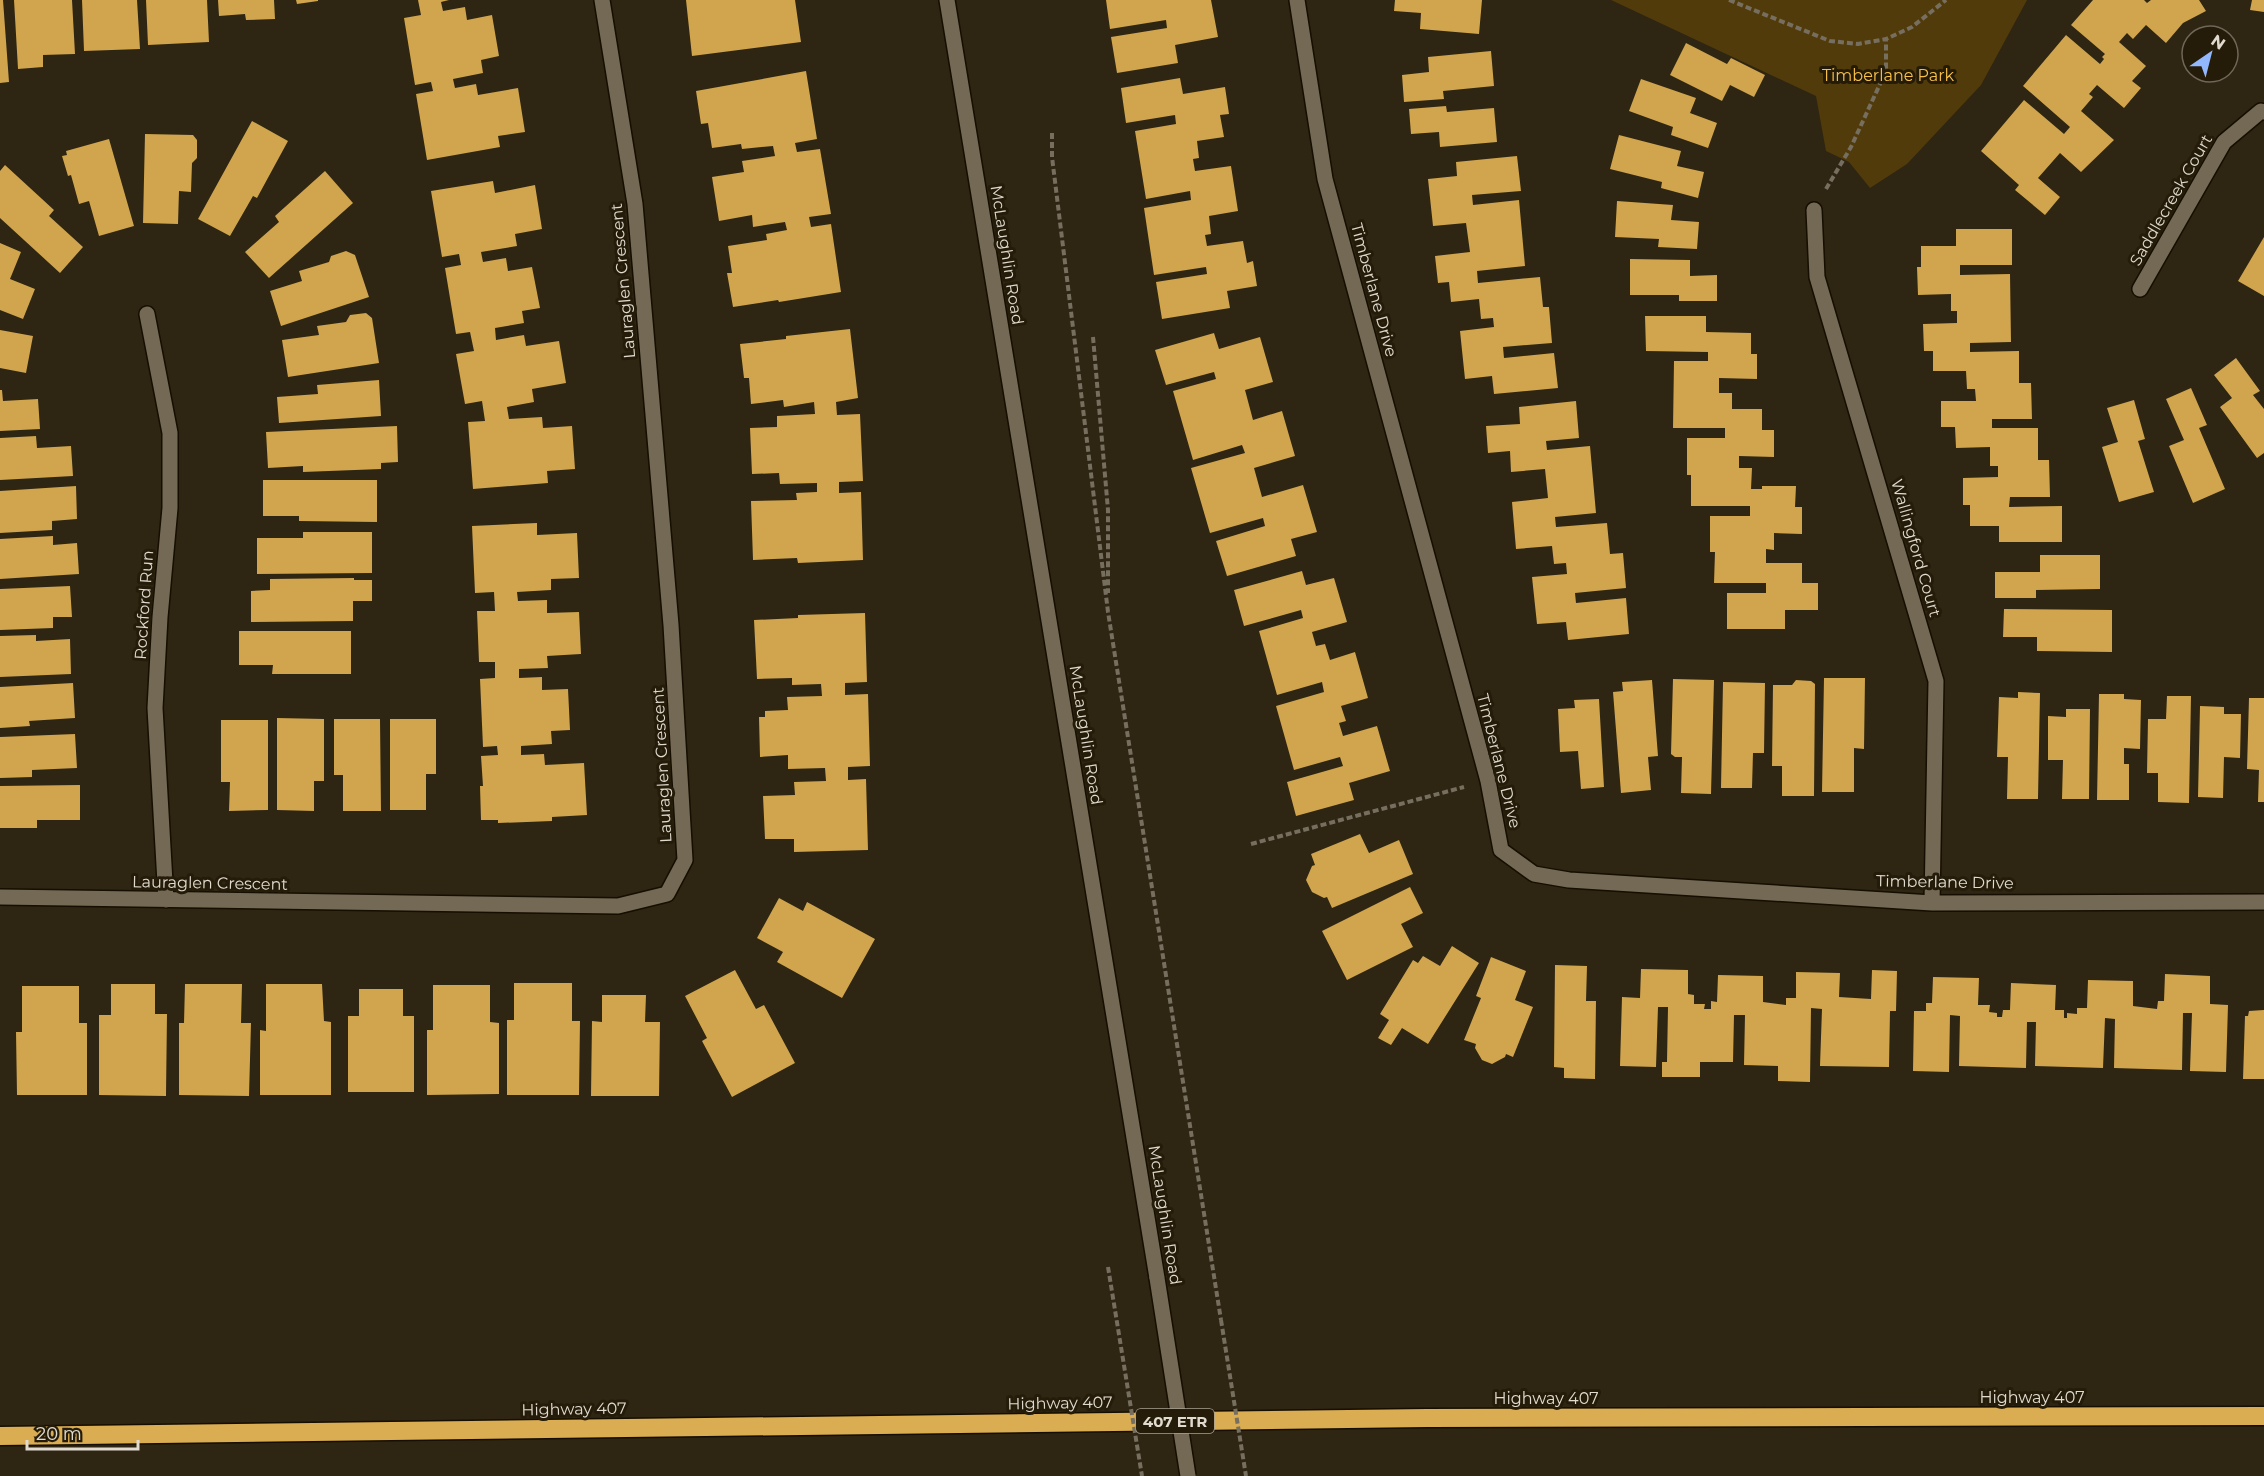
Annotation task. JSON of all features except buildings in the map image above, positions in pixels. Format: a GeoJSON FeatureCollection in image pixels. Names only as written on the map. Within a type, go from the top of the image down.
{"type":"FeatureCollection","features":[{"type":"Feature","properties":{"kind":"highway","name":"Highway 407"},"geometry":{"type":"LineString","coordinates":[[0,1436],[1427,1418],[2264,1416]]}},
{"type":"Feature","properties":{"kind":"street","name":"Lauraglen Crescent"},"geometry":{"type":"LineString","coordinates":[[0,897],[618,906],[667,894],[685,860],[671,625],[635,204],[602,0]]}},
{"type":"Feature","properties":{"kind":"street","name":"McLaughlin Road"},"geometry":{"type":"LineString","coordinates":[[947,0],[1188,1476]]}},
{"type":"Feature","properties":{"kind":"street","name":"Timberlane Drive"},"geometry":{"type":"LineString","coordinates":[[1297,0],[1325,179],[1488,781],[1501,850],[1534,874],[1569,880],[1932,903],[2264,902]]}},
{"type":"Feature","properties":{"kind":"street","name":"Saddlecreek Court"},"geometry":{"type":"LineString","coordinates":[[2140,289],[2224,142],[2261,111],[2264,112]]}},
{"type":"Feature","properties":{"kind":"street","name":"Wallingford Court"},"geometry":{"type":"LineString","coordinates":[[1814,210],[1817,277],[1936,681],[1932,903]]}},
{"type":"Feature","properties":{"kind":"street","name":"Rockford Run"},"geometry":{"type":"LineString","coordinates":[[147,314],[170,433],[170,508],[160,616],[155,708],[166,900]]}},
{"type":"Feature","properties":{"kind":"path"},"geometry":{"type":"LineString","coordinates":[[1729,0],[1830,41],[1858,44],[1886,39],[1912,27],[1946,0]]}},
{"type":"Feature","properties":{"kind":"path"},"geometry":{"type":"LineString","coordinates":[[1814,210],[1851,147],[1886,71],[1886,39]]}},
{"type":"Feature","properties":{"kind":"path"},"geometry":{"type":"LineString","coordinates":[[1052,133],[1052,157],[1108,612],[1246,1476]]}},
{"type":"Feature","properties":{"kind":"path"},"geometry":{"type":"LineString","coordinates":[[1093,337],[1108,510],[1108,612]]}},
{"type":"Feature","properties":{"kind":"path"},"geometry":{"type":"LineString","coordinates":[[1251,844],[1488,781]]}},
{"type":"Feature","properties":{"kind":"path"},"geometry":{"type":"LineString","coordinates":[[1108,1267],[1142,1476]]}},
{"type":"Feature","properties":{"kind":"green space","name":"Timberlane Park"},"geometry":{"type":"Polygon","coordinates":[[[1611,0],[2027,0],[1981,85],[1907,164],[1870,188],[1849,162],[1826,151],[1816,96],[1611,0]]]}}]}
